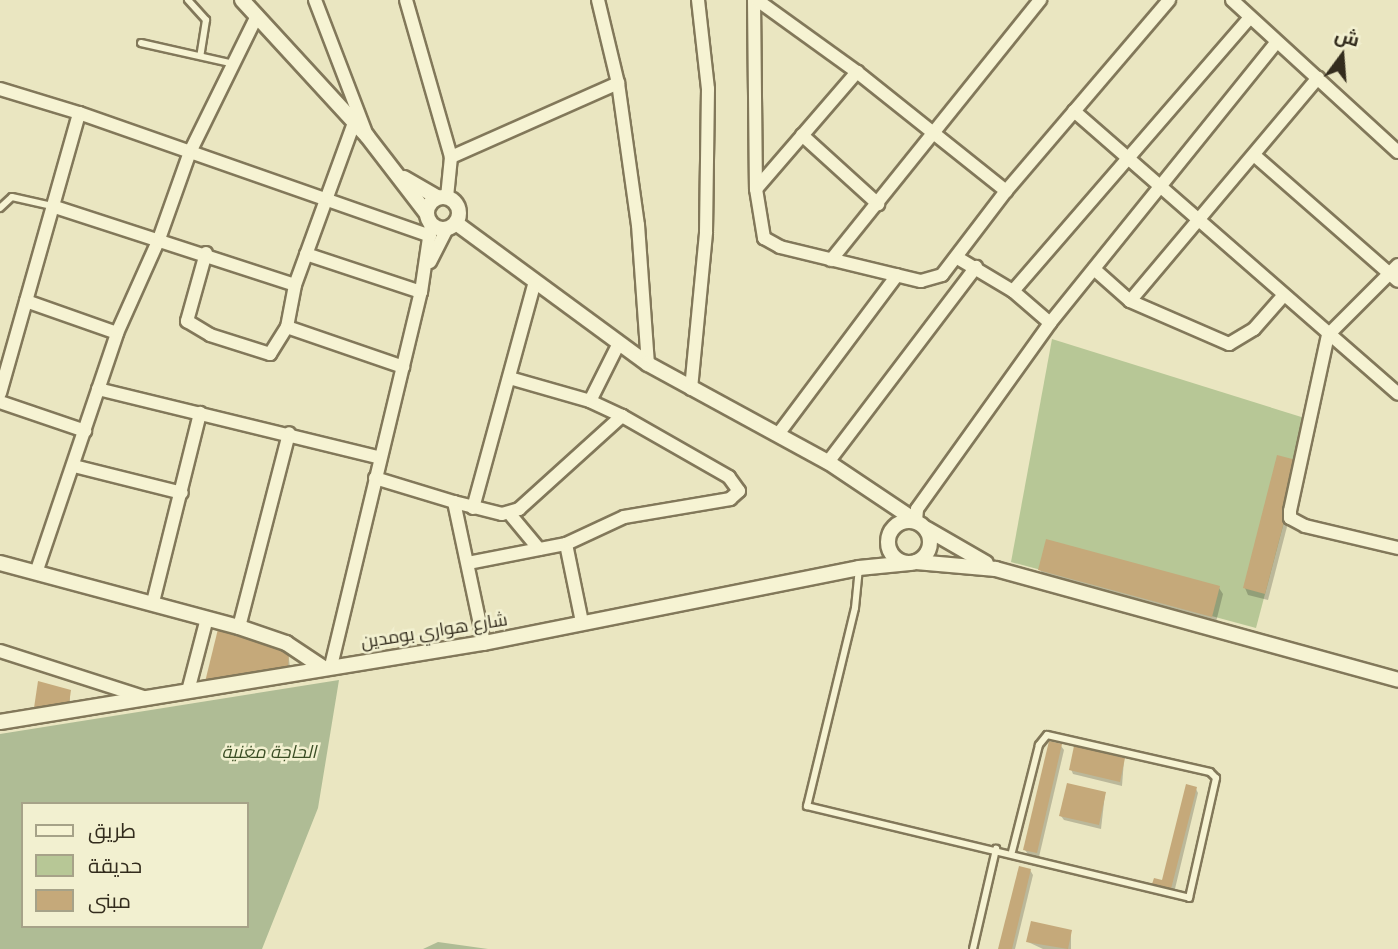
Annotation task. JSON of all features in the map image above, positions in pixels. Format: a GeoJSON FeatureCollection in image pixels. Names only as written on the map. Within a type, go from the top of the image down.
{"type":"FeatureCollection","features":[{"type":"Feature","properties":{"kind":"street"},"geometry":{"type":"LineString","coordinates":[[242,0],[367,136],[400,176],[429,225]]}},
{"type":"Feature","properties":{"kind":"street"},"geometry":{"type":"LineString","coordinates":[[315,0],[367,136]]}},
{"type":"Feature","properties":{"kind":"street"},"geometry":{"type":"LineString","coordinates":[[0,564],[37,570],[239,627],[286,643],[327,667],[421,292],[429,225],[443,197],[451,157],[406,0]]}},
{"type":"Feature","properties":{"kind":"street"},"geometry":{"type":"LineString","coordinates":[[598,0],[618,83],[638,225],[648,364]]}},
{"type":"Feature","properties":{"kind":"street"},"geometry":{"type":"LineString","coordinates":[[691,388],[706,232],[708,102],[698,0]]}},
{"type":"Feature","properties":{"kind":"street"},"geometry":{"type":"LineString","coordinates":[[756,0],[857,72],[1006,191]]}},
{"type":"Feature","properties":{"kind":"street"},"geometry":{"type":"LineString","coordinates":[[756,0],[756,188],[764,239],[780,247],[831,260],[933,281],[956,257],[1006,191],[1169,0]]}},
{"type":"Feature","properties":{"kind":"street"},"geometry":{"type":"LineString","coordinates":[[1232,0],[1398,152]]}},
{"type":"Feature","properties":{"kind":"street"},"geometry":{"type":"LineString","coordinates":[[831,260],[933,135],[1036,1]]}},
{"type":"Feature","properties":{"kind":"street"},"geometry":{"type":"LineString","coordinates":[[37,570],[117,333],[159,239],[190,152],[257,16]]}},
{"type":"Feature","properties":{"kind":"street"},"geometry":{"type":"LineString","coordinates":[[1013,291],[1250,17]]}},
{"type":"Feature","properties":{"kind":"street"},"geometry":{"type":"LineString","coordinates":[[880,494],[890,513],[888,541],[893,556],[913,563],[930,548],[917,509],[1050,323],[1277,42]]}},
{"type":"Feature","properties":{"kind":"street"},"geometry":{"type":"LineString","coordinates":[[756,188],[857,72]]}},
{"type":"Feature","properties":{"kind":"street"},"geometry":{"type":"LineString","coordinates":[[1130,301],[1196,217],[1254,155],[1318,78]]}},
{"type":"Feature","properties":{"kind":"street"},"geometry":{"type":"LineString","coordinates":[[451,157],[618,83]]}},
{"type":"Feature","properties":{"kind":"street"},"geometry":{"type":"LineString","coordinates":[[0,89],[79,113],[326,201],[429,225],[451,226],[535,281],[648,364],[779,433],[880,494],[921,525],[996,569],[1392,679],[1398,688]]}},
{"type":"Feature","properties":{"kind":"street"},"geometry":{"type":"LineString","coordinates":[[1074,111],[1398,394]]}},
{"type":"Feature","properties":{"kind":"street"},"geometry":{"type":"LineString","coordinates":[[0,393],[55,207],[79,113]]}},
{"type":"Feature","properties":{"kind":"street"},"geometry":{"type":"LineString","coordinates":[[206,253],[186,316],[192,328],[270,354],[287,327],[295,285],[354,123]]}},
{"type":"Feature","properties":{"kind":"street"},"geometry":{"type":"LineString","coordinates":[[802,135],[878,204]]}},
{"type":"Feature","properties":{"kind":"street"},"geometry":{"type":"LineString","coordinates":[[1254,155],[1395,273],[1328,335],[1290,517],[1305,526],[1398,548]]}},
{"type":"Feature","properties":{"kind":"street"},"geometry":{"type":"LineString","coordinates":[[400,176],[459,208],[425,272]]}},
{"type":"Feature","properties":{"kind":"street"},"geometry":{"type":"LineString","coordinates":[[55,207],[206,253],[295,285]]}},
{"type":"Feature","properties":{"kind":"street"},"geometry":{"type":"LineString","coordinates":[[306,254],[421,292]]}},
{"type":"Feature","properties":{"kind":"street"},"geometry":{"type":"LineString","coordinates":[[956,257],[1013,291],[1050,323]]}},
{"type":"Feature","properties":{"kind":"street"},"geometry":{"type":"LineString","coordinates":[[828,462],[976,267]]}},
{"type":"Feature","properties":{"kind":"street"},"geometry":{"type":"LineString","coordinates":[[1094,269],[1130,301],[1229,344],[1254,329],[1283,296]]}},
{"type":"Feature","properties":{"kind":"street"},"geometry":{"type":"LineString","coordinates":[[779,433],[897,275]]}},
{"type":"Feature","properties":{"kind":"street"},"geometry":{"type":"LineString","coordinates":[[473,508],[535,281]]}},
{"type":"Feature","properties":{"kind":"street"},"geometry":{"type":"LineString","coordinates":[[26,302],[117,333]]}},
{"type":"Feature","properties":{"kind":"street"},"geometry":{"type":"LineString","coordinates":[[287,327],[403,367]]}},
{"type":"Feature","properties":{"kind":"street"},"geometry":{"type":"LineString","coordinates":[[590,401],[620,343]]}},
{"type":"Feature","properties":{"kind":"street"},"geometry":{"type":"LineString","coordinates":[[468,562],[566,544],[624,517],[730,499],[739,491],[729,477],[622,416],[590,401],[509,378]]}},
{"type":"Feature","properties":{"kind":"street"},"geometry":{"type":"LineString","coordinates":[[98,389],[289,433],[380,458]]}},
{"type":"Feature","properties":{"kind":"street"},"geometry":{"type":"LineString","coordinates":[[0,402],[85,431]]}},
{"type":"Feature","properties":{"kind":"street"},"geometry":{"type":"LineString","coordinates":[[153,602],[200,413]]}},
{"type":"Feature","properties":{"kind":"street"},"geometry":{"type":"LineString","coordinates":[[509,513],[622,416]]}},
{"type":"Feature","properties":{"kind":"street"},"geometry":{"type":"LineString","coordinates":[[239,627],[289,433]]}},
{"type":"Feature","properties":{"kind":"street"},"geometry":{"type":"LineString","coordinates":[[74,466],[182,493]]}},
{"type":"Feature","properties":{"kind":"street"},"geometry":{"type":"LineString","coordinates":[[375,478],[473,508],[509,513],[539,549]]}},
{"type":"Feature","properties":{"kind":"street"},"geometry":{"type":"LineString","coordinates":[[454,502],[484,643]]}},
{"type":"Feature","properties":{"kind":"street"},"geometry":{"type":"LineString","coordinates":[[866,567],[888,541],[896,525],[921,525]]}},
{"type":"Feature","properties":{"kind":"street"},"geometry":{"type":"LineString","coordinates":[[566,544],[582,622]]}},
{"type":"Feature","properties":{"kind":"street","name":"شارع هواري بومدين"},"geometry":{"type":"LineString","coordinates":[[0,722],[484,643],[866,567],[913,563],[996,569]]}},
{"type":"Feature","properties":{"kind":"street"},"geometry":{"type":"LineString","coordinates":[[188,691],[208,618]]}},
{"type":"Feature","properties":{"kind":"street"},"geometry":{"type":"LineString","coordinates":[[0,651],[147,698]]}},
{"type":"Feature","properties":{"kind":"lane"},"geometry":{"type":"LineString","coordinates":[[188,0],[206,20],[200,56]]}},
{"type":"Feature","properties":{"kind":"lane"},"geometry":{"type":"LineString","coordinates":[[141,43],[234,64]]}},
{"type":"Feature","properties":{"kind":"lane"},"geometry":{"type":"LineString","coordinates":[[0,208],[5,201],[19,197],[55,207]]}},
{"type":"Feature","properties":{"kind":"lane"},"geometry":{"type":"LineString","coordinates":[[866,567],[807,806],[1012,852],[1016,858],[1189,898],[1216,778],[1210,772],[1047,735],[1039,745],[1012,852]]}},
{"type":"Feature","properties":{"kind":"lane"},"geometry":{"type":"LineString","coordinates":[[973,949],[996,849]]}},
{"type":"Feature","properties":{"kind":"green space"},"geometry":{"type":"Polygon","coordinates":[[[1052,339],[1311,420],[1256,628],[1011,562],[1052,339]]]}},
{"type":"Feature","properties":{"kind":"green space","name":"الحاجة مغنية"},"geometry":{"type":"Polygon","coordinates":[[[339,680],[318,808],[262,949],[0,949],[0,734],[339,680]]]}},
{"type":"Feature","properties":{"kind":"green space"},"geometry":{"type":"Polygon","coordinates":[[[438,942],[488,949],[423,949],[438,942]]]}},
{"type":"Feature","properties":{"kind":"building"},"geometry":{"type":"Polygon","coordinates":[[[1277,455],[1300,461],[1265,594],[1243,588],[1277,455]]]}},
{"type":"Feature","properties":{"kind":"building"},"geometry":{"type":"Polygon","coordinates":[[[1046,539],[1220,586],[1212,617],[1038,570],[1046,539]]]}},
{"type":"Feature","properties":{"kind":"building"},"geometry":{"type":"Polygon","coordinates":[[[218,629],[289,651],[288,669],[205,682],[218,629]]]}},
{"type":"Feature","properties":{"kind":"building"},"geometry":{"type":"Polygon","coordinates":[[[38,681],[71,690],[69,704],[34,708],[38,681]]]}},
{"type":"Feature","properties":{"kind":"building"},"geometry":{"type":"Polygon","coordinates":[[[1049,741],[1062,744],[1037,853],[1023,850],[1049,741]]]}},
{"type":"Feature","properties":{"kind":"building"},"geometry":{"type":"Polygon","coordinates":[[[1074,746],[1125,758],[1120,782],[1069,770],[1074,746]]]}},
{"type":"Feature","properties":{"kind":"building"},"geometry":{"type":"Polygon","coordinates":[[[1067,783],[1106,792],[1099,825],[1059,816],[1067,783]]]}},
{"type":"Feature","properties":{"kind":"building"},"geometry":{"type":"Polygon","coordinates":[[[1186,784],[1197,787],[1171,889],[1152,884],[1154,878],[1162,880],[1186,784]]]}},
{"type":"Feature","properties":{"kind":"building"},"geometry":{"type":"Polygon","coordinates":[[[1019,866],[1031,869],[1012,949],[998,949],[1019,866]]]}},
{"type":"Feature","properties":{"kind":"building"},"geometry":{"type":"Polygon","coordinates":[[[1031,921],[1072,930],[1068,949],[1026,942],[1031,921]]]}}]}
